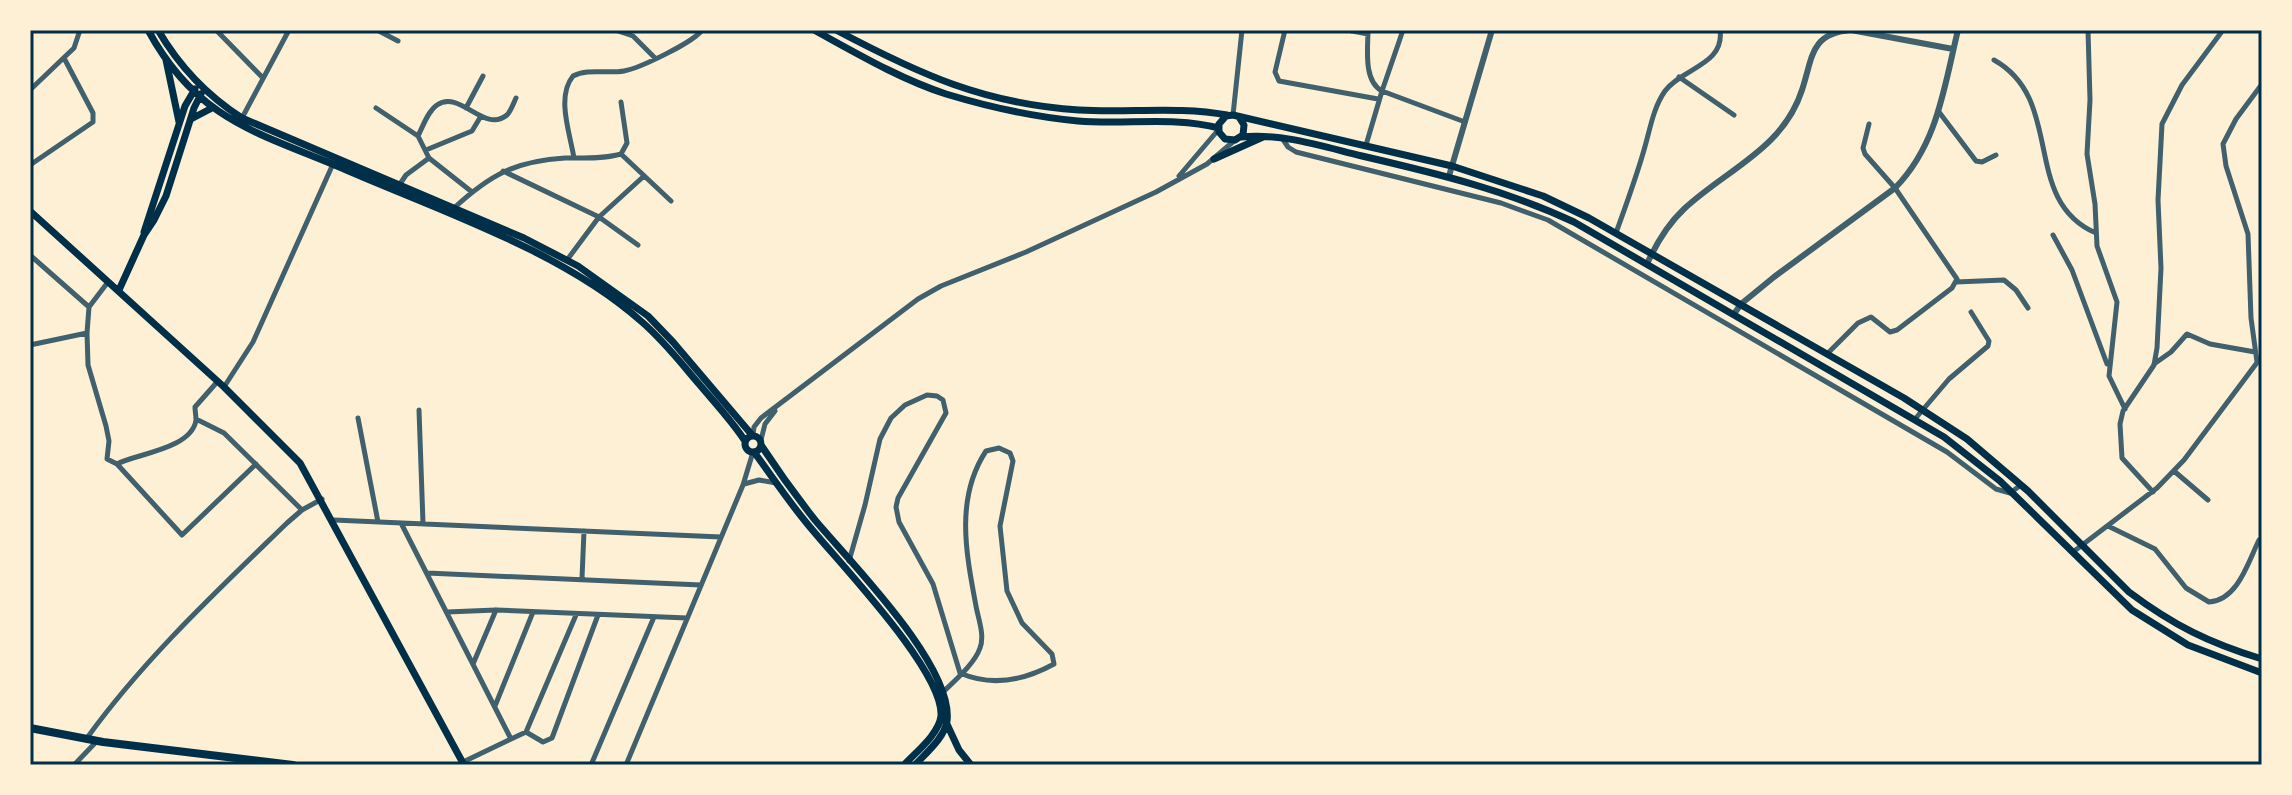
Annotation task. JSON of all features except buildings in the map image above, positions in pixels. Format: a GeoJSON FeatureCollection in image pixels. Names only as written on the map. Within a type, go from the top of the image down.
{"type":"FeatureCollection","features":[{"type":"Feature","properties":{"kind":"main road"},"geometry":{"type":"LineString","coordinates":[[148,30],[165,58],[196,95],[238,125],[520,245],[618,302],[671,344],[745,441],[745,447],[753,452],[776,483],[849,560],[923,651],[947,715],[947,724],[915,765]]}},
{"type":"Feature","properties":{"kind":"main road"},"geometry":{"type":"LineString","coordinates":[[158,30],[201,87],[242,118],[524,238],[567,260],[623,296],[761,443],[809,519],[845,569],[905,640],[939,696],[941,716],[935,730],[904,765]]}},
{"type":"Feature","properties":{"kind":"main road"},"geometry":{"type":"LineString","coordinates":[[814,30],[878,64],[945,93],[1052,118],[1187,122],[1219,128]]}},
{"type":"Feature","properties":{"kind":"main road"},"geometry":{"type":"LineString","coordinates":[[836,30],[944,83],[968,91],[1054,108],[1234,116],[1452,166],[1543,196],[1652,253],[1923,410],[1967,439],[2021,484],[2129,592],[2166,619],[2220,646],[2262,659]]}},
{"type":"Feature","properties":{"kind":"main road"},"geometry":{"type":"LineString","coordinates":[[165,58],[180,126]]}},
{"type":"Feature","properties":{"kind":"main road"},"geometry":{"type":"LineString","coordinates":[[944,83],[945,93]]}},
{"type":"Feature","properties":{"kind":"main road"},"geometry":{"type":"LineString","coordinates":[[144,235],[147,218],[180,126],[201,87]]}},
{"type":"Feature","properties":{"kind":"main road"},"geometry":{"type":"LineString","coordinates":[[119,290],[166,196],[196,95]]}},
{"type":"Feature","properties":{"kind":"main road"},"geometry":{"type":"LineString","coordinates":[[191,119],[212,108]]}},
{"type":"Feature","properties":{"kind":"main road"},"geometry":{"type":"LineString","coordinates":[[1234,116],[1221,121],[1219,128],[1225,139],[1268,135],[1282,137],[1449,176],[1546,209],[1915,419],[1977,461],[2132,610],[2167,634],[2208,654],[2262,673]]}},
{"type":"Feature","properties":{"kind":"main road"},"geometry":{"type":"LineString","coordinates":[[1234,116],[1244,125],[1238,139]]}},
{"type":"Feature","properties":{"kind":"main road"},"geometry":{"type":"LineString","coordinates":[[1214,159],[1268,135]]}},
{"type":"Feature","properties":{"kind":"main road"},"geometry":{"type":"LineString","coordinates":[[30,211],[221,384],[300,463],[334,520],[464,764]]}},
{"type":"Feature","properties":{"kind":"main road"},"geometry":{"type":"LineString","coordinates":[[745,441],[752,435]]}},
{"type":"Feature","properties":{"kind":"main road"},"geometry":{"type":"LineString","coordinates":[[753,452],[761,443]]}},
{"type":"Feature","properties":{"kind":"main road"},"geometry":{"type":"LineString","coordinates":[[941,716],[959,750],[971,765]]}},
{"type":"Feature","properties":{"kind":"main road"},"geometry":{"type":"LineString","coordinates":[[30,728],[97,741],[293,765]]}},
{"type":"Feature","properties":{"kind":"street"},"geometry":{"type":"LineString","coordinates":[[30,90],[74,48],[80,30]]}},
{"type":"Feature","properties":{"kind":"street"},"geometry":{"type":"LineString","coordinates":[[216,30],[263,78]]}},
{"type":"Feature","properties":{"kind":"street"},"geometry":{"type":"LineString","coordinates":[[242,118],[289,30]]}},
{"type":"Feature","properties":{"kind":"street"},"geometry":{"type":"LineString","coordinates":[[377,30],[398,41]]}},
{"type":"Feature","properties":{"kind":"street"},"geometry":{"type":"LineString","coordinates":[[442,30],[459,30]]}},
{"type":"Feature","properties":{"kind":"street"},"geometry":{"type":"LineString","coordinates":[[615,30],[635,33],[655,58]]}},
{"type":"Feature","properties":{"kind":"street"},"geometry":{"type":"LineString","coordinates":[[574,158],[565,99],[570,80],[578,73],[624,71],[689,42],[702,30]]}},
{"type":"Feature","properties":{"kind":"street"},"geometry":{"type":"LineString","coordinates":[[1234,116],[1242,30]]}},
{"type":"Feature","properties":{"kind":"street"},"geometry":{"type":"LineString","coordinates":[[1285,30],[1275,72],[1279,81],[1378,99]]}},
{"type":"Feature","properties":{"kind":"street"},"geometry":{"type":"LineString","coordinates":[[1347,30],[1368,32],[1370,75],[1374,85],[1382,91],[1465,122]]}},
{"type":"Feature","properties":{"kind":"street"},"geometry":{"type":"LineString","coordinates":[[1366,145],[1378,99],[1403,30]]}},
{"type":"Feature","properties":{"kind":"street"},"geometry":{"type":"LineString","coordinates":[[1449,176],[1492,30]]}},
{"type":"Feature","properties":{"kind":"street"},"geometry":{"type":"LineString","coordinates":[[1616,233],[1663,94],[1679,77],[1714,55],[1720,45],[1720,30]]}},
{"type":"Feature","properties":{"kind":"street"},"geometry":{"type":"LineString","coordinates":[[1647,264],[1683,209],[1764,148],[1784,127],[1796,107],[1818,41],[1829,34],[1851,30],[1953,49]]}},
{"type":"Feature","properties":{"kind":"street"},"geometry":{"type":"LineString","coordinates":[[1728,324],[1741,304],[1895,188],[1910,172],[1925,149],[1939,112],[1958,30]]}},
{"type":"Feature","properties":{"kind":"street"},"geometry":{"type":"LineString","coordinates":[[2088,30],[2090,100],[2087,144],[2097,246],[2117,302],[2109,369]]}},
{"type":"Feature","properties":{"kind":"street"},"geometry":{"type":"LineString","coordinates":[[2154,365],[2161,268],[2158,200],[2162,124],[2182,85],[2223,30]]}},
{"type":"Feature","properties":{"kind":"street"},"geometry":{"type":"LineString","coordinates":[[30,165],[93,122],[93,113],[64,58]]}},
{"type":"Feature","properties":{"kind":"street"},"geometry":{"type":"LineString","coordinates":[[1994,60],[2015,76],[2028,93],[2048,170],[2063,208],[2076,223],[2096,233]]}},
{"type":"Feature","properties":{"kind":"street"},"geometry":{"type":"LineString","coordinates":[[466,108],[483,76]]}},
{"type":"Feature","properties":{"kind":"street"},"geometry":{"type":"LineString","coordinates":[[1679,77],[1734,115]]}},
{"type":"Feature","properties":{"kind":"street"},"geometry":{"type":"LineString","coordinates":[[2257,362],[2251,318],[2248,234],[2226,166],[2223,144],[2236,119],[2262,84]]}},
{"type":"Feature","properties":{"kind":"street"},"geometry":{"type":"LineString","coordinates":[[418,136],[435,106],[452,100],[481,116],[496,119],[507,114],[516,98]]}},
{"type":"Feature","properties":{"kind":"street"},"geometry":{"type":"LineString","coordinates":[[621,102],[627,143],[621,154]]}},
{"type":"Feature","properties":{"kind":"street"},"geometry":{"type":"LineString","coordinates":[[376,108],[418,136],[429,158],[472,192]]}},
{"type":"Feature","properties":{"kind":"street"},"geometry":{"type":"LineString","coordinates":[[1939,112],[1976,161],[1982,162],[1996,155]]}},
{"type":"Feature","properties":{"kind":"street"},"geometry":{"type":"LineString","coordinates":[[426,150],[472,131],[481,116]]}},
{"type":"Feature","properties":{"kind":"street"},"geometry":{"type":"LineString","coordinates":[[1869,124],[1863,148],[1865,154],[1895,188],[1953,272],[1956,282]]}},
{"type":"Feature","properties":{"kind":"street"},"geometry":{"type":"LineString","coordinates":[[1176,180],[1219,128]]}},
{"type":"Feature","properties":{"kind":"street"},"geometry":{"type":"LineString","coordinates":[[1282,137],[1288,147],[1296,152],[1501,203],[1548,220],[1947,452],[1996,489],[2012,492],[2021,484]]}},
{"type":"Feature","properties":{"kind":"street"},"geometry":{"type":"LineString","coordinates":[[752,435],[757,422],[929,292],[1088,225],[1214,159],[1238,139]]}},
{"type":"Feature","properties":{"kind":"street"},"geometry":{"type":"LineString","coordinates":[[447,214],[502,171],[527,162],[621,154],[671,201]]}},
{"type":"Feature","properties":{"kind":"street"},"geometry":{"type":"LineString","coordinates":[[400,184],[406,175],[429,158]]}},
{"type":"Feature","properties":{"kind":"street"},"geometry":{"type":"LineString","coordinates":[[117,464],[160,452],[190,431],[196,419],[195,407],[221,384],[253,342],[333,164]]}},
{"type":"Feature","properties":{"kind":"street"},"geometry":{"type":"LineString","coordinates":[[502,171],[599,217],[638,245]]}},
{"type":"Feature","properties":{"kind":"street"},"geometry":{"type":"LineString","coordinates":[[567,260],[599,217],[644,176]]}},
{"type":"Feature","properties":{"kind":"street"},"geometry":{"type":"LineString","coordinates":[[2053,235],[2072,270],[2109,369],[2112,386],[2125,409]]}},
{"type":"Feature","properties":{"kind":"street"},"geometry":{"type":"LineString","coordinates":[[30,255],[89,307]]}},
{"type":"Feature","properties":{"kind":"street"},"geometry":{"type":"LineString","coordinates":[[1827,354],[1862,319],[1871,317],[1890,332],[1897,330],[1956,282],[2004,280],[2016,290],[2028,308]]}},
{"type":"Feature","properties":{"kind":"street"},"geometry":{"type":"LineString","coordinates":[[108,281],[89,307],[87,333],[88,365],[109,441],[107,459],[117,464],[182,535],[256,464]]}},
{"type":"Feature","properties":{"kind":"street"},"geometry":{"type":"LineString","coordinates":[[1915,419],[1949,379],[1989,343],[1971,312]]}},
{"type":"Feature","properties":{"kind":"street"},"geometry":{"type":"LineString","coordinates":[[30,345],[87,333]]}},
{"type":"Feature","properties":{"kind":"street"},"geometry":{"type":"LineString","coordinates":[[2153,492],[2122,458],[2120,424],[2125,409],[2154,365],[2187,334],[2210,344],[2255,352]]}},
{"type":"Feature","properties":{"kind":"street"},"geometry":{"type":"LineString","coordinates":[[2072,552],[2153,492],[2174,471],[2262,356]]}},
{"type":"Feature","properties":{"kind":"street"},"geometry":{"type":"LineString","coordinates":[[845,569],[883,430],[905,405],[927,395],[940,398],[946,413],[898,498],[896,514],[933,584],[960,673]]}},
{"type":"Feature","properties":{"kind":"street"},"geometry":{"type":"LineString","coordinates":[[761,443],[765,424],[781,404]]}},
{"type":"Feature","properties":{"kind":"street"},"geometry":{"type":"LineString","coordinates":[[419,410],[423,523]]}},
{"type":"Feature","properties":{"kind":"street"},"geometry":{"type":"LineString","coordinates":[[358,418],[378,522]]}},
{"type":"Feature","properties":{"kind":"street"},"geometry":{"type":"LineString","coordinates":[[196,419],[224,433],[302,510]]}},
{"type":"Feature","properties":{"kind":"street"},"geometry":{"type":"LineString","coordinates":[[939,696],[960,673],[974,659],[982,642],[968,564],[966,500],[986,451],[1005,449],[1013,461],[1000,526],[1007,591],[1022,623],[1055,661],[1048,668],[1008,682],[977,680],[960,673]]}},
{"type":"Feature","properties":{"kind":"street"},"geometry":{"type":"LineString","coordinates":[[626,765],[743,485],[753,452]]}},
{"type":"Feature","properties":{"kind":"street"},"geometry":{"type":"LineString","coordinates":[[2174,471],[2208,500]]}},
{"type":"Feature","properties":{"kind":"street"},"geometry":{"type":"LineString","coordinates":[[743,485],[759,480],[776,483]]}},
{"type":"Feature","properties":{"kind":"street"},"geometry":{"type":"LineString","coordinates":[[87,739],[149,662],[302,510],[322,499]]}},
{"type":"Feature","properties":{"kind":"street"},"geometry":{"type":"LineString","coordinates":[[334,520],[721,537]]}},
{"type":"Feature","properties":{"kind":"street"},"geometry":{"type":"LineString","coordinates":[[400,522],[511,739]]}},
{"type":"Feature","properties":{"kind":"street"},"geometry":{"type":"LineString","coordinates":[[2107,525],[2155,549],[2186,588],[2209,602],[2223,599],[2233,591],[2261,538]]}},
{"type":"Feature","properties":{"kind":"street"},"geometry":{"type":"LineString","coordinates":[[582,578],[584,531]]}},
{"type":"Feature","properties":{"kind":"street"},"geometry":{"type":"LineString","coordinates":[[427,573],[701,585]]}},
{"type":"Feature","properties":{"kind":"street"},"geometry":{"type":"LineString","coordinates":[[447,612],[496,610],[687,618]]}},
{"type":"Feature","properties":{"kind":"street"},"geometry":{"type":"LineString","coordinates":[[473,664],[496,610]]}},
{"type":"Feature","properties":{"kind":"street"},"geometry":{"type":"LineString","coordinates":[[494,707],[534,611]]}},
{"type":"Feature","properties":{"kind":"street"},"geometry":{"type":"LineString","coordinates":[[464,764],[526,732],[576,615]]}},
{"type":"Feature","properties":{"kind":"street"},"geometry":{"type":"LineString","coordinates":[[526,732],[543,742],[552,738],[598,615]]}},
{"type":"Feature","properties":{"kind":"street"},"geometry":{"type":"LineString","coordinates":[[591,765],[654,617]]}},
{"type":"Feature","properties":{"kind":"street"},"geometry":{"type":"LineString","coordinates":[[74,765],[97,741]]}}]}
